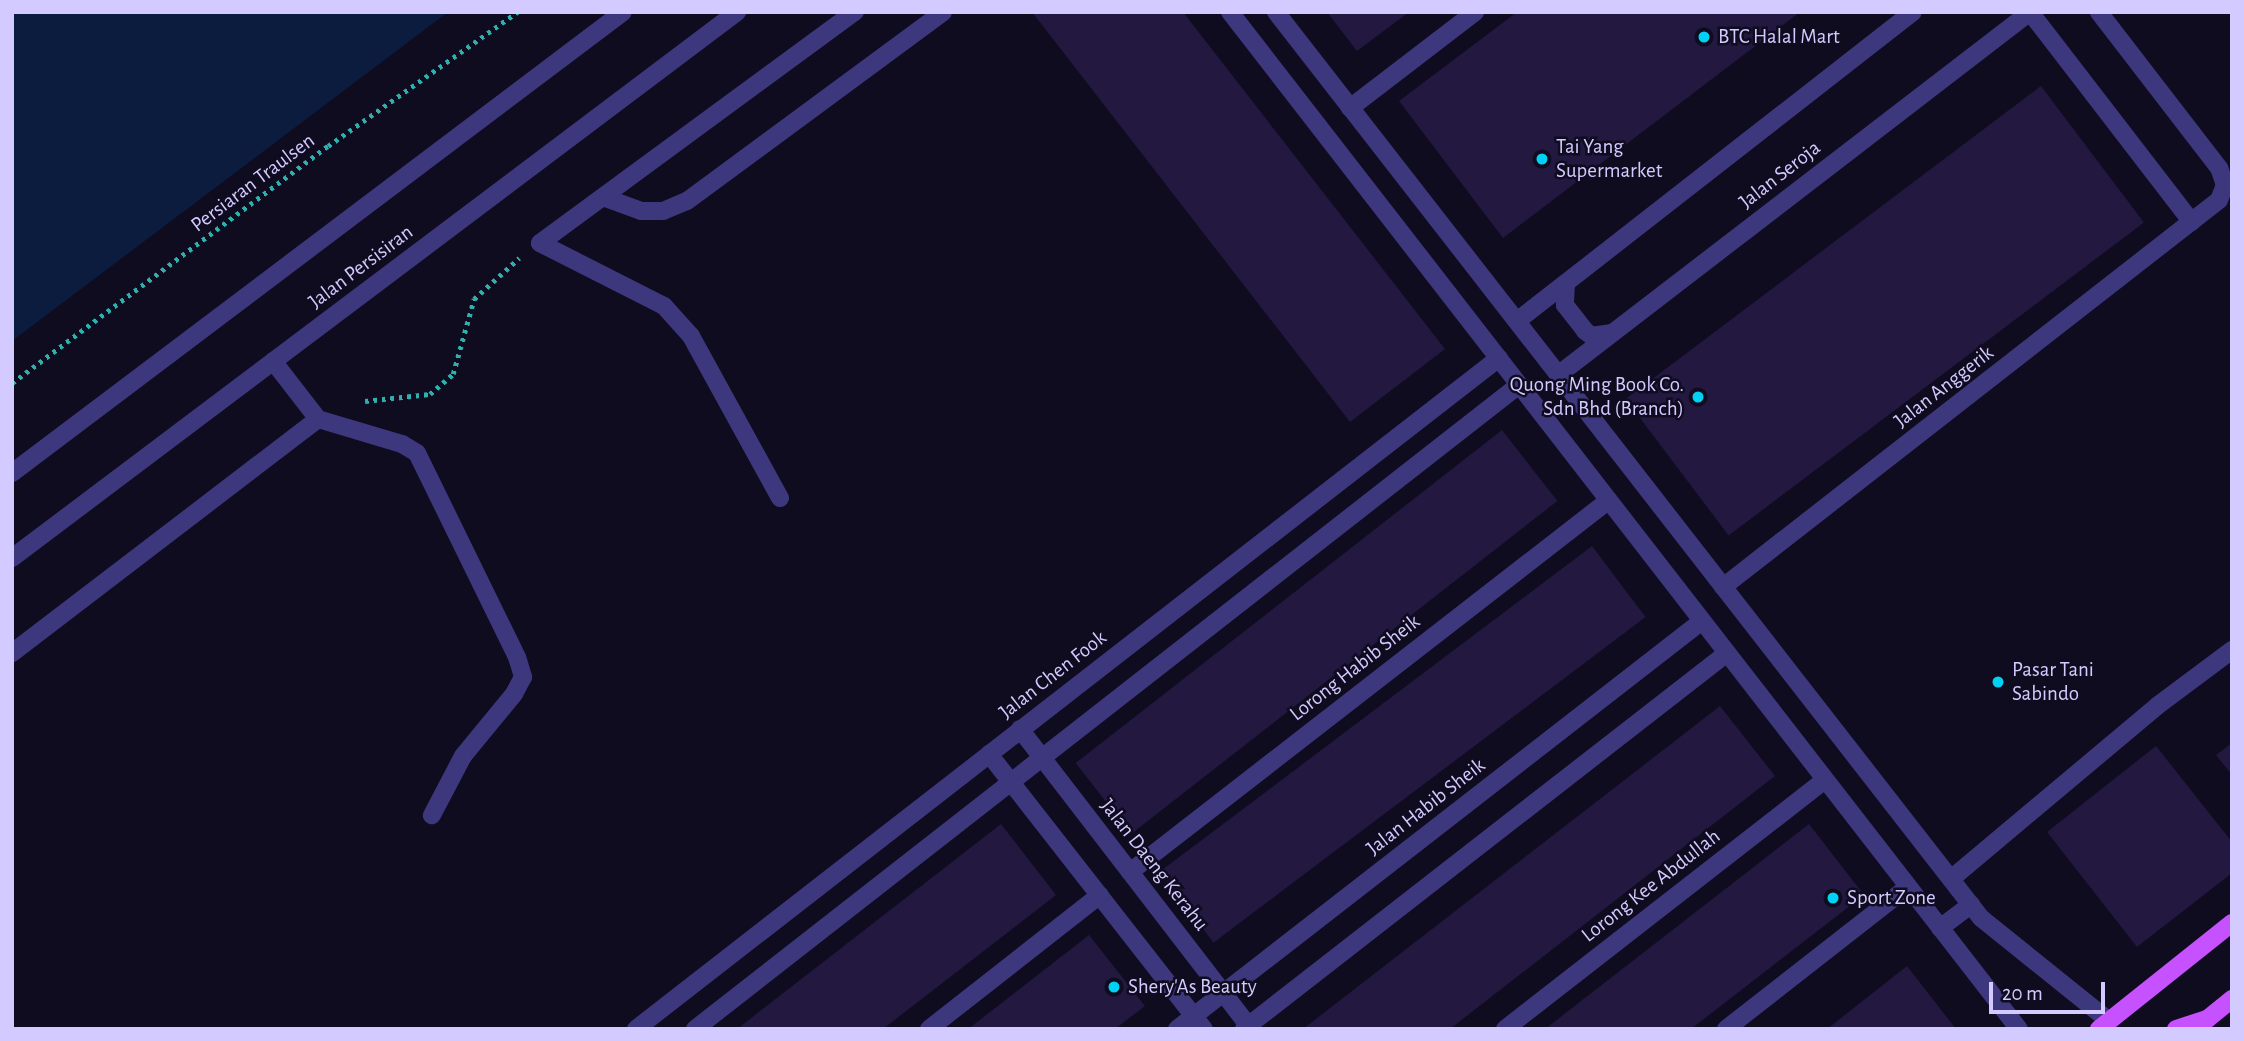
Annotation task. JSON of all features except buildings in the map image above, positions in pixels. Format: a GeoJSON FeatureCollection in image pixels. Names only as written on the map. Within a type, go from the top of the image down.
{"type":"FeatureCollection","features":[{"type":"Feature","properties":{"kind":"main road"},"geometry":{"type":"LineString","coordinates":[[2104,1025],[2232,923]]}},
{"type":"Feature","properties":{"kind":"main road"},"geometry":{"type":"LineString","coordinates":[[2176,1029],[2201,1024],[2232,999]]}},
{"type":"Feature","properties":{"kind":"street"},"geometry":{"type":"LineString","coordinates":[[12,473],[623,12]]}},
{"type":"Feature","properties":{"kind":"street","name":"Jalan Persisiran"},"geometry":{"type":"LineString","coordinates":[[12,558],[737,12]]}},
{"type":"Feature","properties":{"kind":"street"},"geometry":{"type":"LineString","coordinates":[[780,498],[691,336],[664,306],[540,243],[855,12]]}},
{"type":"Feature","properties":{"kind":"street"},"geometry":{"type":"LineString","coordinates":[[603,197],[641,211],[663,211],[687,201],[943,12]]}},
{"type":"Feature","properties":{"kind":"street"},"geometry":{"type":"LineString","coordinates":[[1230,12],[2018,1029]]}},
{"type":"Feature","properties":{"kind":"street"},"geometry":{"type":"LineString","coordinates":[[1276,12],[1971,905],[1992,929],[2104,1025]]}},
{"type":"Feature","properties":{"kind":"street"},"geometry":{"type":"LineString","coordinates":[[1350,107],[1475,12]]}},
{"type":"Feature","properties":{"kind":"street"},"geometry":{"type":"LineString","coordinates":[[1517,321],[1913,12]]}},
{"type":"Feature","properties":{"kind":"street"},"geometry":{"type":"LineString","coordinates":[[2030,12],[2192,222]]}},
{"type":"Feature","properties":{"kind":"street","name":"Jalan Seroja"},"geometry":{"type":"LineString","coordinates":[[1558,375],[2030,12]]}},
{"type":"Feature","properties":{"kind":"street","name":"Jalan Anggerik"},"geometry":{"type":"LineString","coordinates":[[1723,587],[2219,200],[2223,176],[2099,12]]}},
{"type":"Feature","properties":{"kind":"street"},"geometry":{"type":"LineString","coordinates":[[1566,283],[1565,305],[1585,331],[1592,336],[1612,333]]}},
{"type":"Feature","properties":{"kind":"street","name":"Jalan Chen Fook"},"geometry":{"type":"LineString","coordinates":[[636,1029],[1499,358]]}},
{"type":"Feature","properties":{"kind":"street"},"geometry":{"type":"LineString","coordinates":[[273,361],[318,419],[402,444],[417,453],[428,467],[523,677],[463,756],[432,815]]}},
{"type":"Feature","properties":{"kind":"street"},"geometry":{"type":"LineString","coordinates":[[695,1029],[1519,385]]}},
{"type":"Feature","properties":{"kind":"street"},"geometry":{"type":"LineString","coordinates":[[12,653],[318,419]]}},
{"type":"Feature","properties":{"kind":"street","name":"Lorong Habib Sheik"},"geometry":{"type":"LineString","coordinates":[[1130,872],[1609,500]]}},
{"type":"Feature","properties":{"kind":"street","name":"Jalan Habib Sheik"},"geometry":{"type":"LineString","coordinates":[[1177,1029],[1199,1022],[1223,993],[1702,621]]}},
{"type":"Feature","properties":{"kind":"street"},"geometry":{"type":"LineString","coordinates":[[1951,879],[2157,706],[2232,650]]}},
{"type":"Feature","properties":{"kind":"street"},"geometry":{"type":"LineString","coordinates":[[1248,1028],[1727,653]]}},
{"type":"Feature","properties":{"kind":"street","name":"Jalan Daeng Kerahu"},"geometry":{"type":"LineString","coordinates":[[1020,729],[1248,1028]]}},
{"type":"Feature","properties":{"kind":"street"},"geometry":{"type":"LineString","coordinates":[[989,754],[1199,1022]]}},
{"type":"Feature","properties":{"kind":"street","name":"Lorong Kee Abdullah"},"geometry":{"type":"LineString","coordinates":[[1505,1029],[1825,780]]}},
{"type":"Feature","properties":{"kind":"street"},"geometry":{"type":"LineString","coordinates":[[1726,1029],[1908,887]]}},
{"type":"Feature","properties":{"kind":"street"},"geometry":{"type":"LineString","coordinates":[[929,1029],[1100,895]]}},
{"type":"Feature","properties":{"kind":"street"},"geometry":{"type":"LineString","coordinates":[[1940,928],[1971,905]]}},
{"type":"Feature","properties":{"kind":"path","name":"Persiaran Traulsen"},"geometry":{"type":"LineString","coordinates":[[12,383],[328,146],[517,12]]}},
{"type":"Feature","properties":{"kind":"path"},"geometry":{"type":"LineString","coordinates":[[318,419],[341,406],[430,394],[453,374],[474,299],[540,243]]}},
{"type":"Feature","properties":{"kind":"water"},"geometry":{"type":"Polygon","coordinates":[[[12,12],[448,12],[12,341],[12,12]]]}},
{"type":"Feature","properties":{"kind":"place","name":"BTC Halal Mart"},"geometry":{"type":"Point","coordinates":[1704,37]}},
{"type":"Feature","properties":{"kind":"place","name":"Tai Yang Supermarket"},"geometry":{"type":"Point","coordinates":[1542,159]}},
{"type":"Feature","properties":{"kind":"place","name":"Quong Ming Book Co. Sdn Bhd (Branch)"},"geometry":{"type":"Point","coordinates":[1698,397]}},
{"type":"Feature","properties":{"kind":"place","name":"Pasar Tani Sabindo"},"geometry":{"type":"Point","coordinates":[1998,682]}},
{"type":"Feature","properties":{"kind":"place","name":"Sport Zone"},"geometry":{"type":"Point","coordinates":[1833,898]}},
{"type":"Feature","properties":{"kind":"place","name":"Shery'As Beauty"},"geometry":{"type":"Point","coordinates":[1114,987]}}]}
